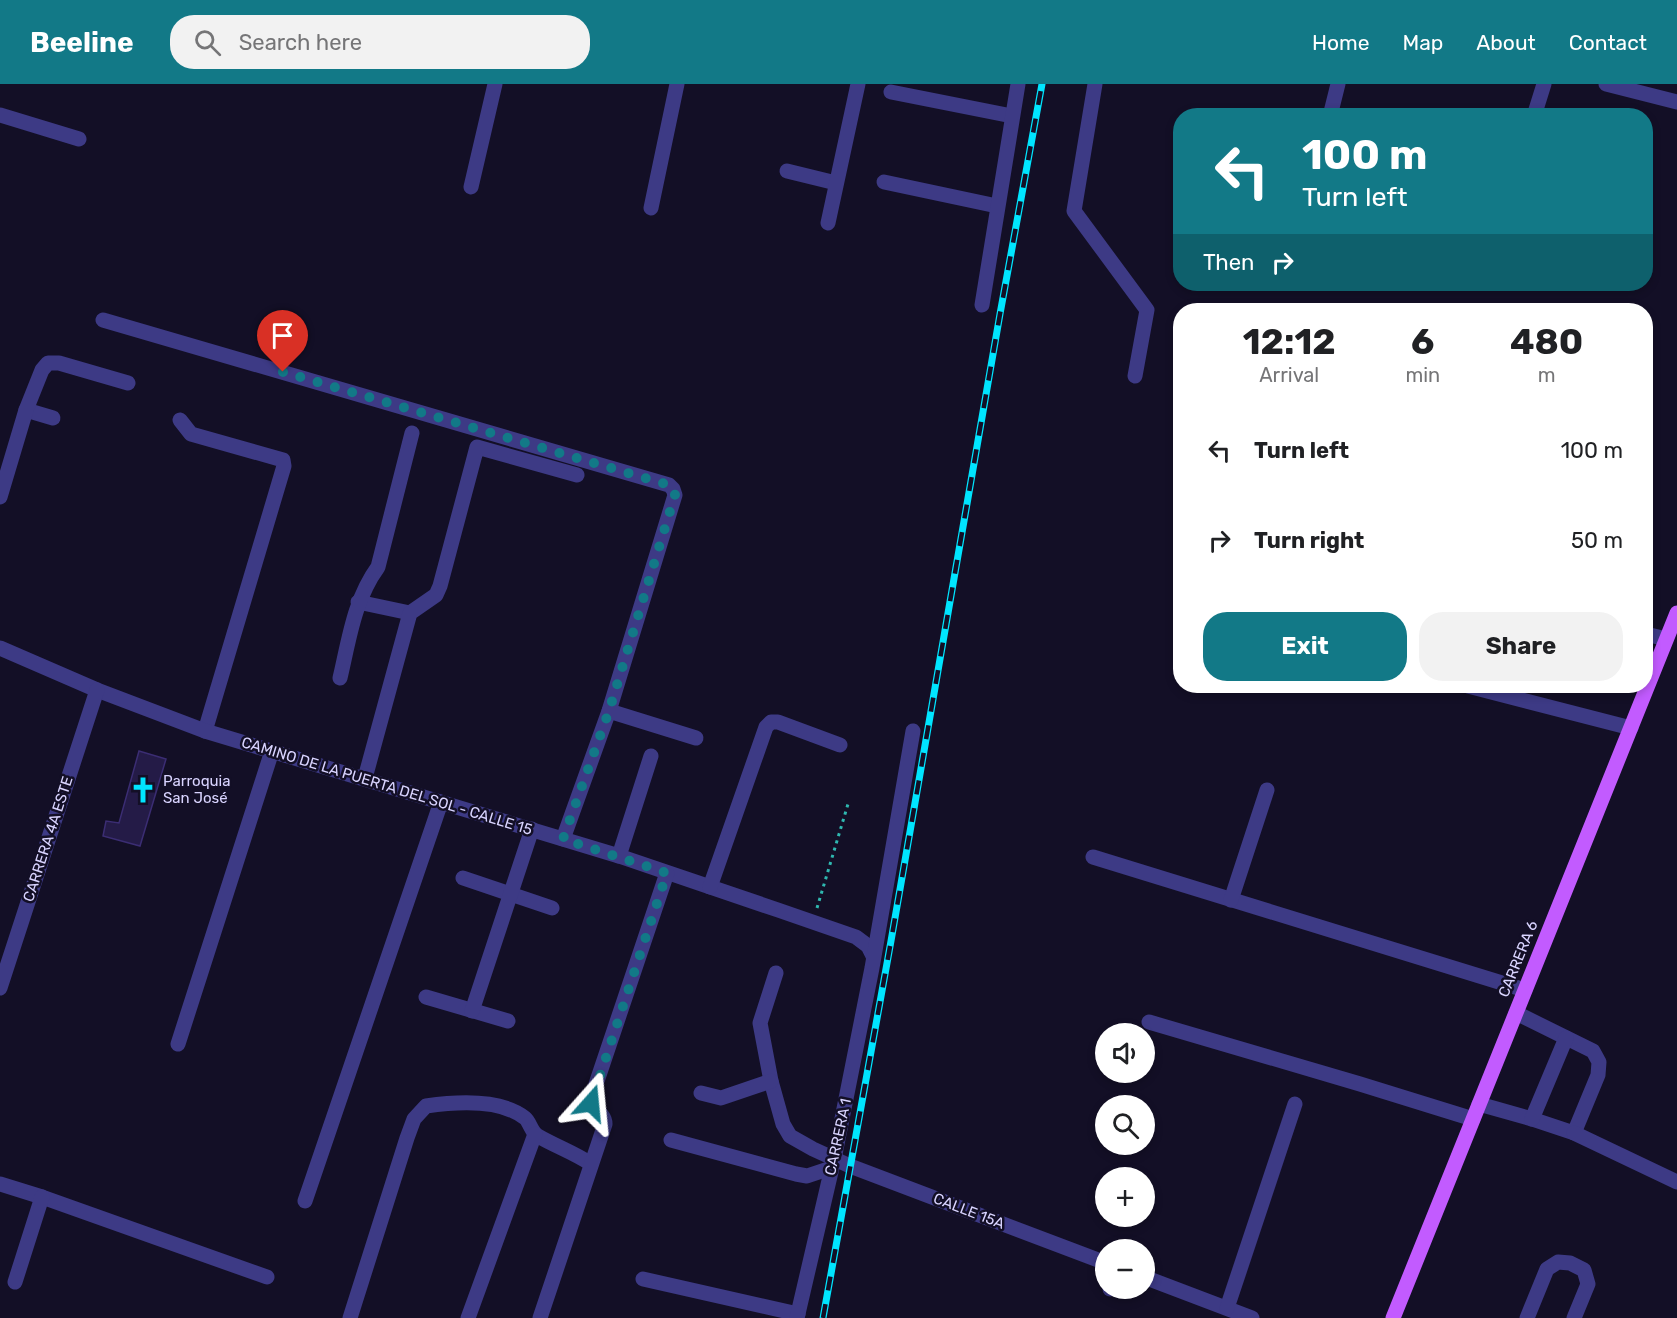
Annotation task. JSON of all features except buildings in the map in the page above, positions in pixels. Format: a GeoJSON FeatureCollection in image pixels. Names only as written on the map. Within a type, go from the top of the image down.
{"type":"FeatureCollection","features":[{"type":"Feature","properties":{"kind":"main road","name":"CARRERA 6"},"geometry":{"type":"LineString","coordinates":[[1653,672],[1677,613]]}},
{"type":"Feature","properties":{"kind":"main road","name":"CARRERA 6"},"geometry":{"type":"LineString","coordinates":[[1393,1318],[1645,693]]}},
{"type":"Feature","properties":{"kind":"street"},"geometry":{"type":"LineString","coordinates":[[471,188],[495,84]]}},
{"type":"Feature","properties":{"kind":"street"},"geometry":{"type":"LineString","coordinates":[[651,208],[677,84]]}},
{"type":"Feature","properties":{"kind":"street"},"geometry":{"type":"LineString","coordinates":[[828,223],[857,84]]}},
{"type":"Feature","properties":{"kind":"street"},"geometry":{"type":"LineString","coordinates":[[982,305],[1018,84]]}},
{"type":"Feature","properties":{"kind":"street"},"geometry":{"type":"LineString","coordinates":[[1095,84],[1074,211],[1147,310],[1135,376]]}},
{"type":"Feature","properties":{"kind":"street"},"geometry":{"type":"LineString","coordinates":[[1332,108],[1338,84]]}},
{"type":"Feature","properties":{"kind":"street"},"geometry":{"type":"LineString","coordinates":[[1536,108],[1544,84]]}},
{"type":"Feature","properties":{"kind":"street"},"geometry":{"type":"LineString","coordinates":[[1606,84],[1648,89],[1677,102]]}},
{"type":"Feature","properties":{"kind":"street"},"geometry":{"type":"LineString","coordinates":[[891,92],[1012,116]]}},
{"type":"Feature","properties":{"kind":"street"},"geometry":{"type":"LineString","coordinates":[[0,115],[79,138]]}},
{"type":"Feature","properties":{"kind":"street"},"geometry":{"type":"LineString","coordinates":[[787,171],[836,183]]}},
{"type":"Feature","properties":{"kind":"street"},"geometry":{"type":"LineString","coordinates":[[884,182],[997,206]]}},
{"type":"Feature","properties":{"kind":"street"},"geometry":{"type":"LineString","coordinates":[[103,320],[669,485],[673,489],[675,495],[609,711],[563,839]]}},
{"type":"Feature","properties":{"kind":"street"},"geometry":{"type":"LineString","coordinates":[[0,497],[26,410],[42,370],[48,363],[59,363],[128,383]]}},
{"type":"Feature","properties":{"kind":"street"},"geometry":{"type":"LineString","coordinates":[[26,410],[53,418]]}},
{"type":"Feature","properties":{"kind":"street"},"geometry":{"type":"LineString","coordinates":[[180,420],[191,434],[283,460],[284,466],[207,725]]}},
{"type":"Feature","properties":{"kind":"street"},"geometry":{"type":"LineString","coordinates":[[340,678],[358,603],[378,567],[412,433]]}},
{"type":"Feature","properties":{"kind":"street"},"geometry":{"type":"LineString","coordinates":[[358,603],[410,613],[436,595],[477,447],[576,474]]}},
{"type":"Feature","properties":{"kind":"street"},"geometry":{"type":"LineString","coordinates":[[367,772],[410,613]]}},
{"type":"Feature","properties":{"kind":"street"},"geometry":{"type":"LineString","coordinates":[[1653,636],[1666,639]]}},
{"type":"Feature","properties":{"kind":"street","name":"CAMINO DE LA PUERTA DEL SOL - CALLE 15"},"geometry":{"type":"LineString","coordinates":[[0,648],[97,690],[207,725],[272,751],[367,772],[441,802],[619,856],[856,937],[868,946],[873,956]]}},
{"type":"Feature","properties":{"kind":"street","name":"CARRERA 4A ESTE"},"geometry":{"type":"LineString","coordinates":[[0,988],[97,690]]}},
{"type":"Feature","properties":{"kind":"street"},"geometry":{"type":"LineString","coordinates":[[1495,693],[1631,728]]}},
{"type":"Feature","properties":{"kind":"street"},"geometry":{"type":"LineString","coordinates":[[609,711],[696,738]]}},
{"type":"Feature","properties":{"kind":"street"},"geometry":{"type":"LineString","coordinates":[[710,887],[766,727],[771,722],[778,722],[840,745]]}},
{"type":"Feature","properties":{"kind":"street","name":"CARRERA 1"},"geometry":{"type":"LineString","coordinates":[[798,1316],[872,968],[913,730]]}},
{"type":"Feature","properties":{"kind":"street"},"geometry":{"type":"LineString","coordinates":[[178,1044],[272,751]]}},
{"type":"Feature","properties":{"kind":"street"},"geometry":{"type":"LineString","coordinates":[[619,856],[651,756]]}},
{"type":"Feature","properties":{"kind":"street"},"geometry":{"type":"LineString","coordinates":[[1231,900],[1267,790]]}},
{"type":"Feature","properties":{"kind":"street"},"geometry":{"type":"LineString","coordinates":[[305,1202],[441,802]]}},
{"type":"Feature","properties":{"kind":"street"},"geometry":{"type":"LineString","coordinates":[[472,1011],[532,829]]}},
{"type":"Feature","properties":{"kind":"street"},"geometry":{"type":"LineString","coordinates":[[1093,857],[1525,990]]}},
{"type":"Feature","properties":{"kind":"street"},"geometry":{"type":"LineString","coordinates":[[540,1318],[605,1124],[605,1118],[592,1107],[591,1099],[667,873]]}},
{"type":"Feature","properties":{"kind":"street"},"geometry":{"type":"LineString","coordinates":[[463,878],[552,908]]}},
{"type":"Feature","properties":{"kind":"street","name":"CALLE 15A"},"geometry":{"type":"LineString","coordinates":[[776,973],[760,1023],[771,1081],[783,1124],[790,1136],[832,1163],[1095,1259]]}},
{"type":"Feature","properties":{"kind":"street"},"geometry":{"type":"LineString","coordinates":[[426,997],[508,1021]]}},
{"type":"Feature","properties":{"kind":"street"},"geometry":{"type":"LineString","coordinates":[[1516,1013],[1593,1051],[1599,1062],[1598,1075],[1574,1133]]}},
{"type":"Feature","properties":{"kind":"street"},"geometry":{"type":"LineString","coordinates":[[1149,1022],[1473,1119]]}},
{"type":"Feature","properties":{"kind":"street"},"geometry":{"type":"LineString","coordinates":[[1532,1119],[1566,1038]]}},
{"type":"Feature","properties":{"kind":"street"},"geometry":{"type":"LineString","coordinates":[[701,1092],[721,1098],[771,1081]]}},
{"type":"Feature","properties":{"kind":"street"},"geometry":{"type":"LineString","coordinates":[[350,1318],[407,1138],[414,1119],[426,1106],[452,1102],[488,1104],[507,1108],[525,1118],[535,1134],[591,1164]]}},
{"type":"Feature","properties":{"kind":"street"},"geometry":{"type":"LineString","coordinates":[[1227,1308],[1294,1104]]}},
{"type":"Feature","properties":{"kind":"street"},"geometry":{"type":"LineString","coordinates":[[1479,1104],[1574,1133],[1677,1182]]}},
{"type":"Feature","properties":{"kind":"street"},"geometry":{"type":"LineString","coordinates":[[468,1318],[535,1134]]}},
{"type":"Feature","properties":{"kind":"street"},"geometry":{"type":"LineString","coordinates":[[671,1140],[807,1176],[832,1163]]}},
{"type":"Feature","properties":{"kind":"street"},"geometry":{"type":"LineString","coordinates":[[0,1184],[267,1277]]}},
{"type":"Feature","properties":{"kind":"street"},"geometry":{"type":"LineString","coordinates":[[15,1282],[42,1197]]}},
{"type":"Feature","properties":{"kind":"street"},"geometry":{"type":"LineString","coordinates":[[1527,1318],[1547,1269],[1558,1262],[1570,1263],[1584,1270],[1588,1284],[1574,1318]]}},
{"type":"Feature","properties":{"kind":"street"},"geometry":{"type":"LineString","coordinates":[[643,1279],[798,1316]]}},
{"type":"Feature","properties":{"kind":"street"},"geometry":{"type":"LineString","coordinates":[[1155,1281],[1252,1318]]}},
{"type":"Feature","properties":{"kind":"path"},"geometry":{"type":"LineString","coordinates":[[813,922],[848,804]]}},
{"type":"Feature","properties":{"kind":"railway"},"geometry":{"type":"LineString","coordinates":[[823,1318],[1042,84]]}},
{"type":"Feature","properties":{"kind":"place","name":"Parroquia San José"},"geometry":{"type":"Point","coordinates":[143,790]}},
{"type":"Feature","properties":{"kind":"route"},"geometry":{"type":"LineString","coordinates":[[283,372],[669,485],[673,489],[675,495],[609,711],[563,839],[667,873],[591,1103]]}}]}
